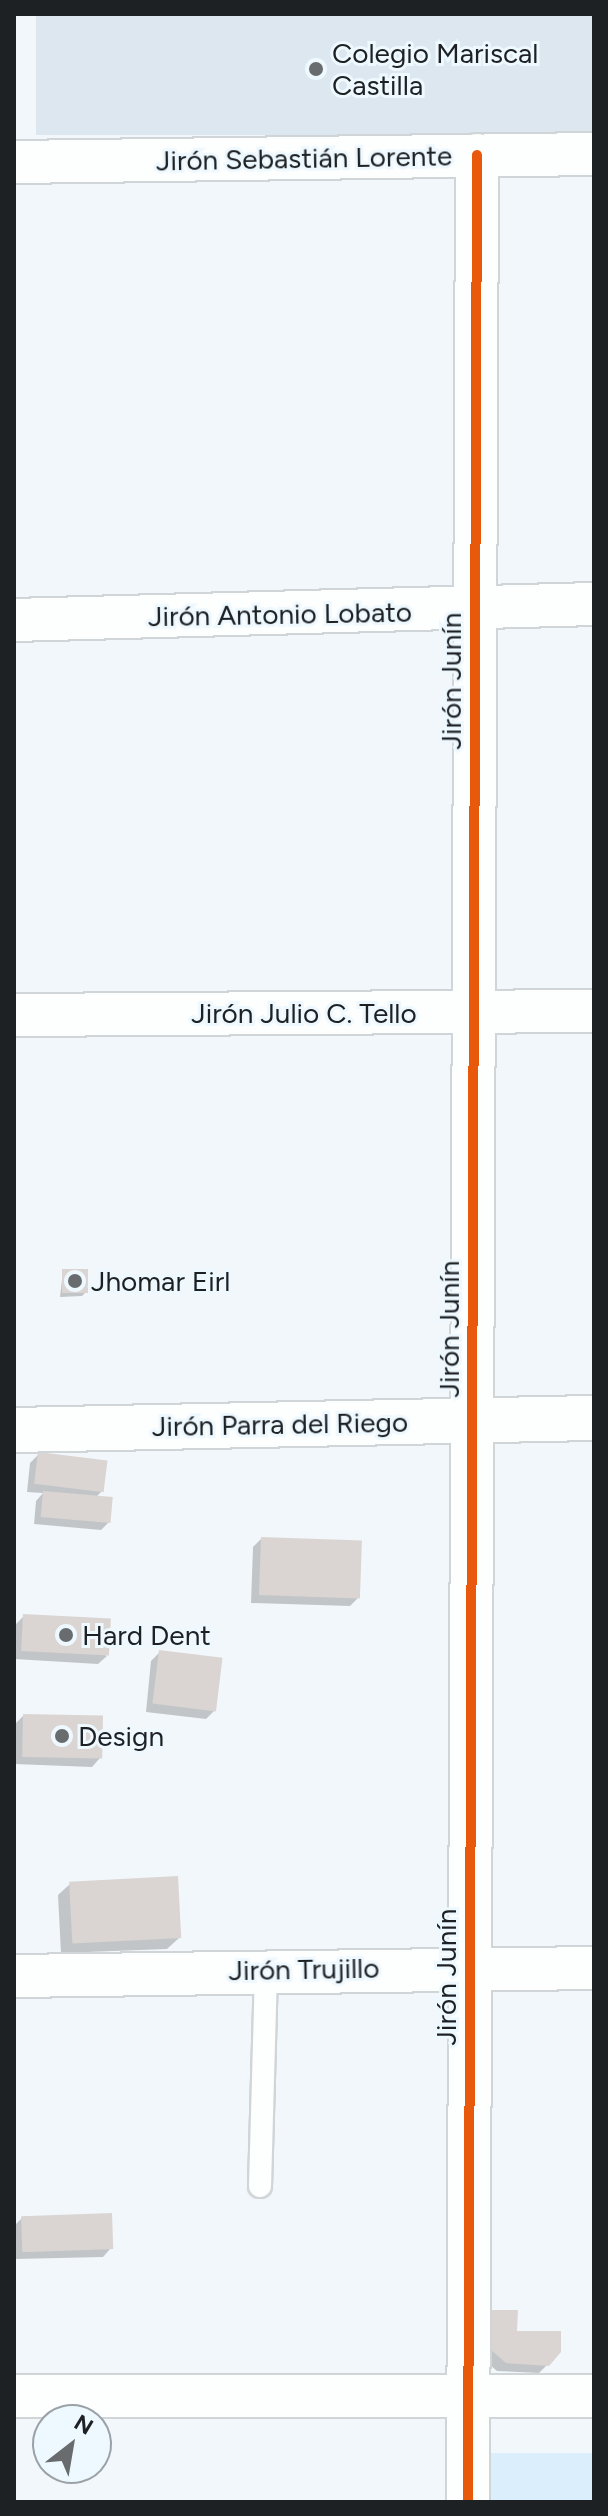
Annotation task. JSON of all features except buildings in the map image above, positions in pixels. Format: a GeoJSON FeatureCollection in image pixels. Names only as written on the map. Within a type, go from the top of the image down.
{"type":"FeatureCollection","features":[{"type":"Feature","properties":{"kind":"street","name":"Jirón Sebastián Lorente"},"geometry":{"type":"LineString","coordinates":[[14,162],[594,154]]}},
{"type":"Feature","properties":{"kind":"street","name":"Jirón Junín"},"geometry":{"type":"LineString","coordinates":[[468,2502],[477,155]]}},
{"type":"Feature","properties":{"kind":"street","name":"Jirón Antonio Lobato"},"geometry":{"type":"LineString","coordinates":[[14,620],[594,604]]}},
{"type":"Feature","properties":{"kind":"street","name":"Jirón Julio C. Tello"},"geometry":{"type":"LineString","coordinates":[[14,1015],[594,1011]]}},
{"type":"Feature","properties":{"kind":"street","name":"Jirón Parra del Riego"},"geometry":{"type":"LineString","coordinates":[[14,1430],[594,1418]]}},
{"type":"Feature","properties":{"kind":"street","name":"Jirón Trujillo"},"geometry":{"type":"LineString","coordinates":[[14,1976],[266,1969],[594,1968]]}},
{"type":"Feature","properties":{"kind":"street"},"geometry":{"type":"LineString","coordinates":[[14,2396],[594,2396]]}},
{"type":"Feature","properties":{"kind":"lane"},"geometry":{"type":"LineString","coordinates":[[260,2186],[266,1969]]}},
{"type":"Feature","properties":{"kind":"shaded area","name":"Colegio Mariscal Castilla"},"geometry":{"type":"Polygon","coordinates":[[[36,14],[594,14],[594,135],[36,135],[36,14]]]}},
{"type":"Feature","properties":{"kind":"shaded area"},"geometry":{"type":"Polygon","coordinates":[[[485,2453],[594,2453],[594,2502],[485,2502],[485,2453]]]}},
{"type":"Feature","properties":{"kind":"cycle path"},"geometry":{"type":"LineString","coordinates":[[468,2502],[477,155]]}},
{"type":"Feature","properties":{"kind":"place","name":"Colegio Mariscal Castilla"},"geometry":{"type":"Point","coordinates":[316,69]}},
{"type":"Feature","properties":{"kind":"place","name":"Jhomar Eirl"},"geometry":{"type":"Point","coordinates":[75,1281]}},
{"type":"Feature","properties":{"kind":"place","name":"Hard Dent"},"geometry":{"type":"Point","coordinates":[66,1635]}},
{"type":"Feature","properties":{"kind":"place","name":"Design"},"geometry":{"type":"Point","coordinates":[62,1736]}}]}
